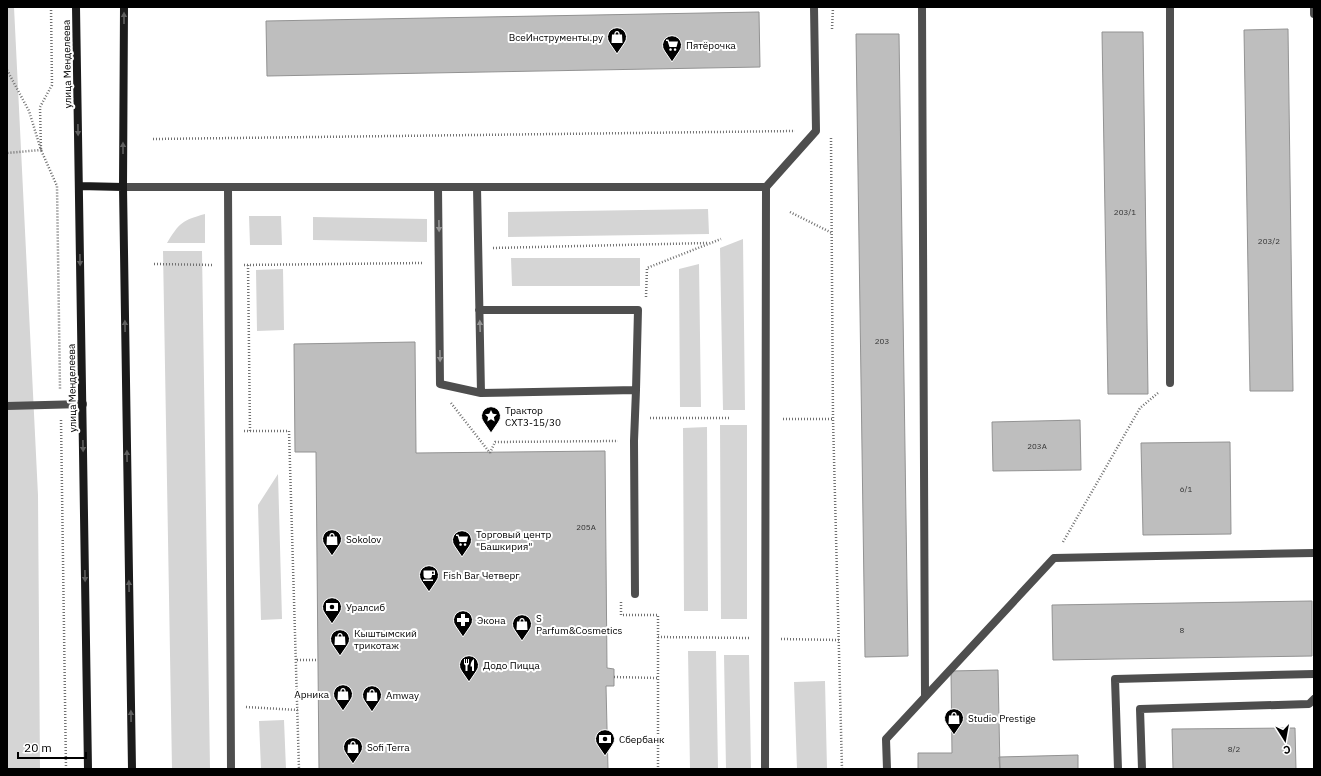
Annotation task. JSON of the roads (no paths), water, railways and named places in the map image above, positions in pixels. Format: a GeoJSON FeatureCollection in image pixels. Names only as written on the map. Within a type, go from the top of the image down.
{"type":"FeatureCollection","features":[{"type":"Feature","properties":{"kind":"main road","name":"улица Менделеева"},"geometry":{"type":"LineString","coordinates":[[76,7],[88,769]]}},
{"type":"Feature","properties":{"kind":"main road"},"geometry":{"type":"LineString","coordinates":[[124,7],[123,187],[132,769]]}},
{"type":"Feature","properties":{"kind":"main road"},"geometry":{"type":"LineString","coordinates":[[79,186],[123,187]]}},
{"type":"Feature","properties":{"kind":"street"},"geometry":{"type":"LineString","coordinates":[[765,769],[766,187],[816,131],[814,7]]}},
{"type":"Feature","properties":{"kind":"street"},"geometry":{"type":"LineString","coordinates":[[922,7],[925,695]]}},
{"type":"Feature","properties":{"kind":"street"},"geometry":{"type":"LineString","coordinates":[[1170,7],[1170,383]]}},
{"type":"Feature","properties":{"kind":"street"},"geometry":{"type":"LineString","coordinates":[[1314,7],[1314,14]]}},
{"type":"Feature","properties":{"kind":"street"},"geometry":{"type":"LineString","coordinates":[[123,187],[766,187]]}},
{"type":"Feature","properties":{"kind":"street"},"geometry":{"type":"LineString","coordinates":[[228,187],[231,769]]}},
{"type":"Feature","properties":{"kind":"street"},"geometry":{"type":"LineString","coordinates":[[438,187],[440,384],[481,392],[636,390]]}},
{"type":"Feature","properties":{"kind":"street"},"geometry":{"type":"LineString","coordinates":[[477,187],[481,392]]}},
{"type":"Feature","properties":{"kind":"street"},"geometry":{"type":"LineString","coordinates":[[479,310],[638,310],[634,441],[635,594]]}},
{"type":"Feature","properties":{"kind":"street"},"geometry":{"type":"LineString","coordinates":[[7,406],[83,404]]}},
{"type":"Feature","properties":{"kind":"street"},"geometry":{"type":"LineString","coordinates":[[887,769],[886,738],[1054,558],[1314,554]]}},
{"type":"Feature","properties":{"kind":"street"},"geometry":{"type":"LineString","coordinates":[[1118,769],[1115,679],[1314,674]]}},
{"type":"Feature","properties":{"kind":"street"},"geometry":{"type":"LineString","coordinates":[[1142,769],[1140,709],[1309,704],[1314,699]]}},
{"type":"Feature","properties":{"kind":"place","name":"ВсеИнструменты.ру"},"geometry":{"type":"Point","coordinates":[617,54]}},
{"type":"Feature","properties":{"kind":"place","name":"Пятёрочка"},"geometry":{"type":"Point","coordinates":[672,62]}},
{"type":"Feature","properties":{"kind":"place","name":"Трактор СХТ3-15/30"},"geometry":{"type":"Point","coordinates":[491,433]}},
{"type":"Feature","properties":{"kind":"place","name":"Sokolov"},"geometry":{"type":"Point","coordinates":[332,556]}},
{"type":"Feature","properties":{"kind":"place","name":"Торговый центр \"Башкирия\""},"geometry":{"type":"Point","coordinates":[462,557]}},
{"type":"Feature","properties":{"kind":"place","name":"Fish Bar Четверг"},"geometry":{"type":"Point","coordinates":[429,592]}},
{"type":"Feature","properties":{"kind":"place","name":"Уралсиб"},"geometry":{"type":"Point","coordinates":[332,624]}},
{"type":"Feature","properties":{"kind":"place","name":"Экона"},"geometry":{"type":"Point","coordinates":[463,637]}},
{"type":"Feature","properties":{"kind":"place","name":"S Parfum&Cosmetics"},"geometry":{"type":"Point","coordinates":[522,641]}},
{"type":"Feature","properties":{"kind":"place","name":"Кыштымский трикотаж"},"geometry":{"type":"Point","coordinates":[340,656]}},
{"type":"Feature","properties":{"kind":"place","name":"Додо Пицца"},"geometry":{"type":"Point","coordinates":[469,682]}},
{"type":"Feature","properties":{"kind":"place","name":"Арника"},"geometry":{"type":"Point","coordinates":[343,711]}},
{"type":"Feature","properties":{"kind":"place","name":"Amway"},"geometry":{"type":"Point","coordinates":[372,712]}},
{"type":"Feature","properties":{"kind":"place","name":"Studio Prestige"},"geometry":{"type":"Point","coordinates":[954,735]}},
{"type":"Feature","properties":{"kind":"place","name":"Сбербанк"},"geometry":{"type":"Point","coordinates":[605,756]}},
{"type":"Feature","properties":{"kind":"place","name":"Sofi Terra"},"geometry":{"type":"Point","coordinates":[353,764]}}]}
